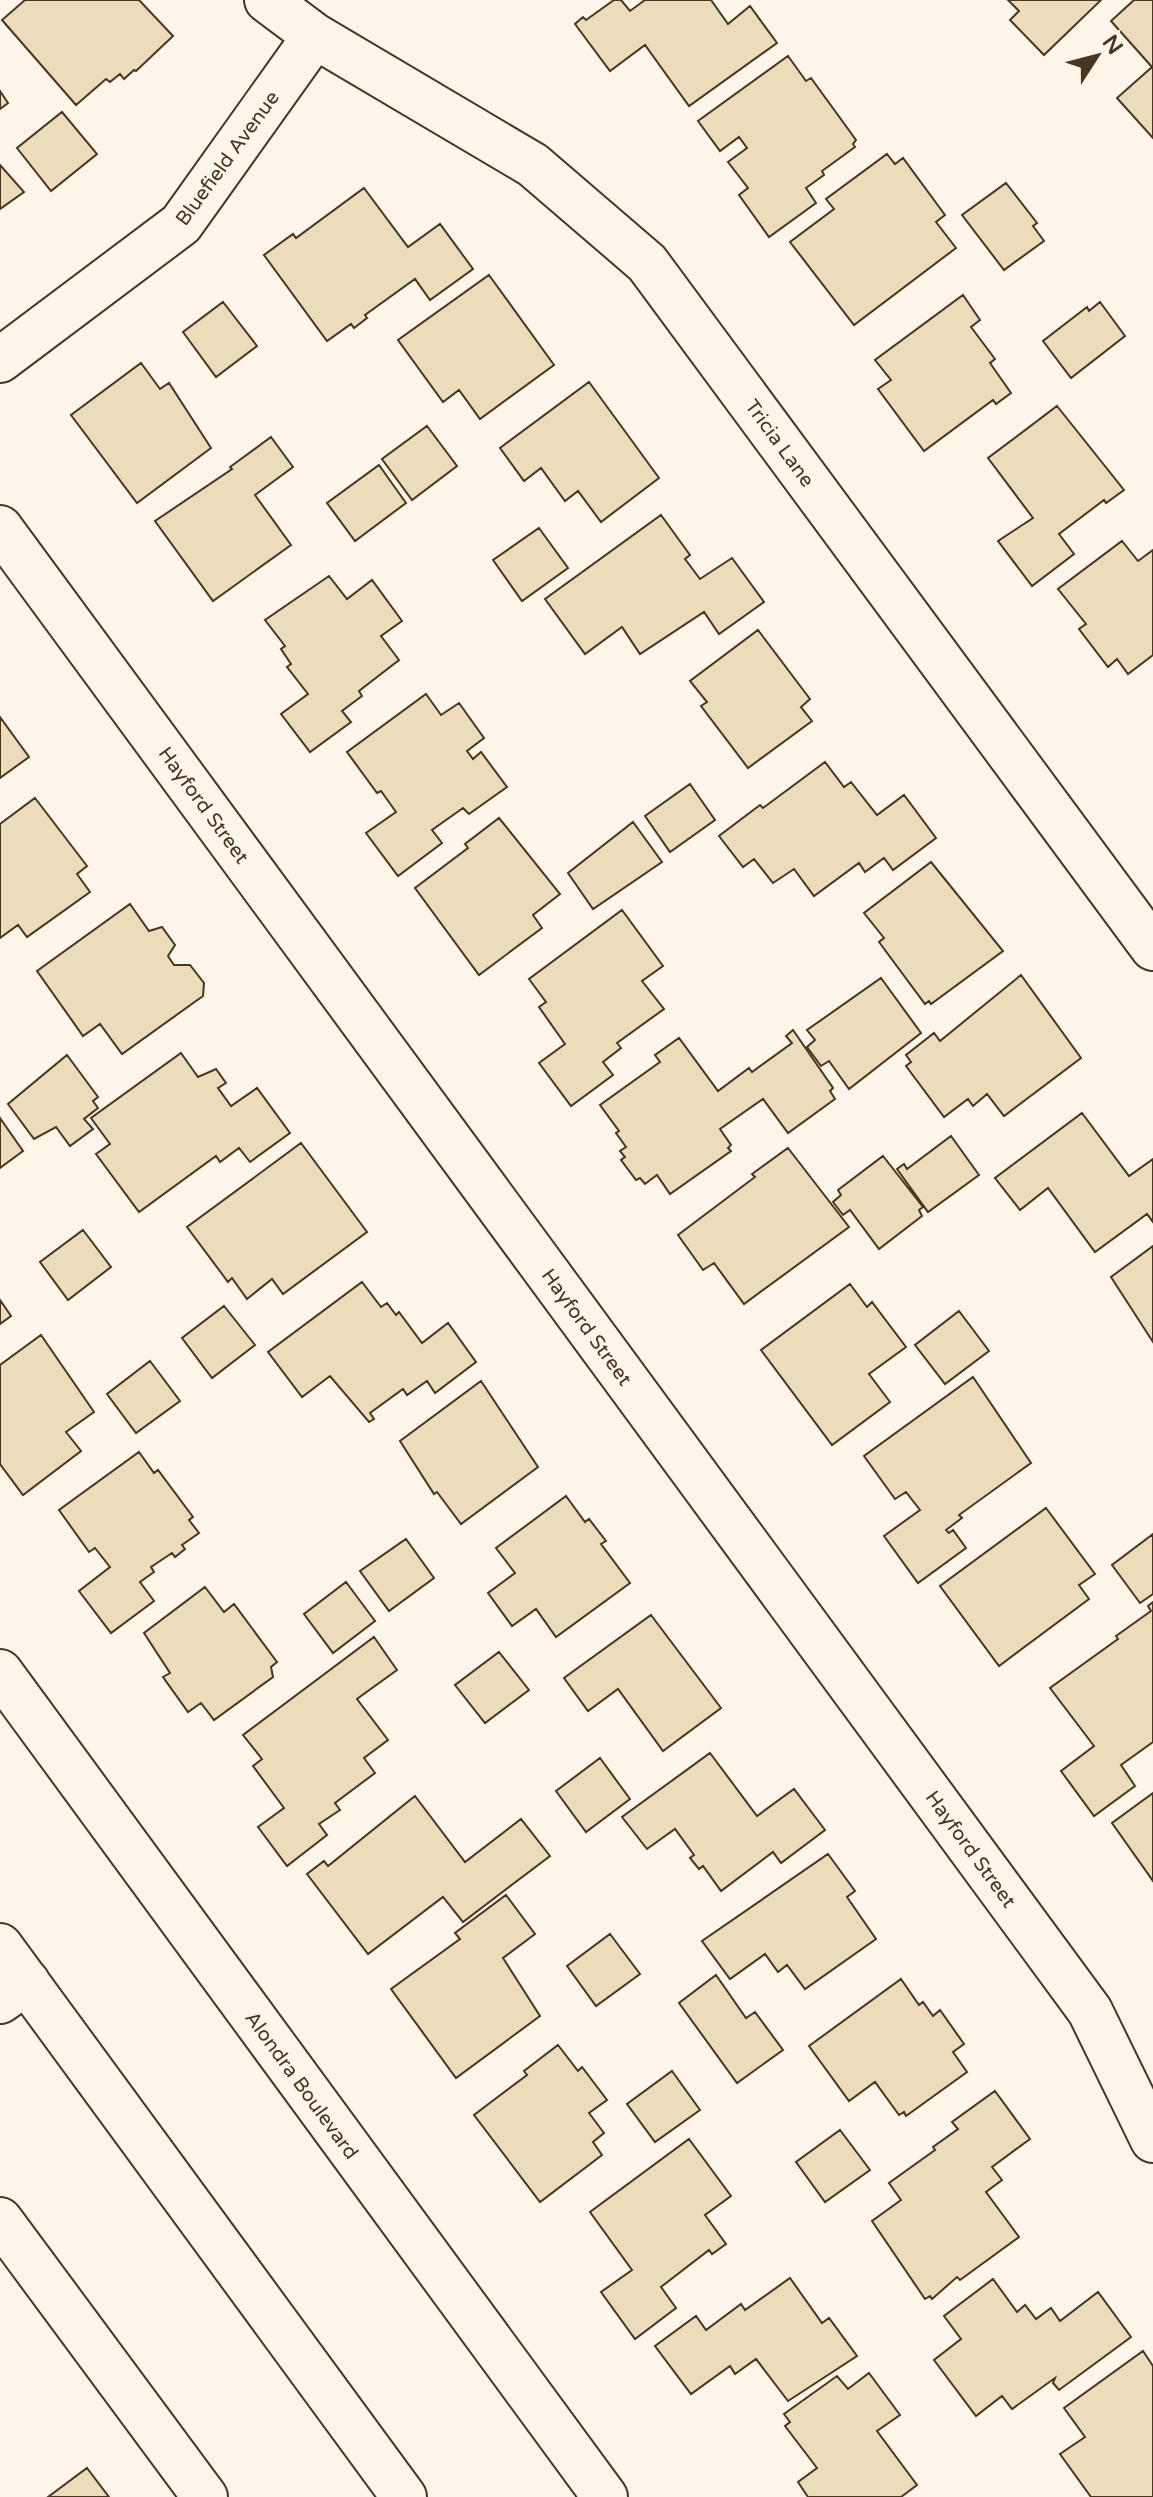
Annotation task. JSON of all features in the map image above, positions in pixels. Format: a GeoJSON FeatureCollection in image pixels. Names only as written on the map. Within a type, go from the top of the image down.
{"type":"FeatureCollection","features":[{"type":"Feature","properties":{"kind":"street"},"geometry":{"type":"LineString","coordinates":[[267,0],[315,36]]}},
{"type":"Feature","properties":{"kind":"street","name":"Bluefield Avenue"},"geometry":{"type":"LineString","coordinates":[[0,360],[181,224],[315,36]]}},
{"type":"Feature","properties":{"kind":"street","name":"Tricia Lane"},"geometry":{"type":"LineString","coordinates":[[315,36],[533,165],[647,263],[1153,948]]}},
{"type":"Feature","properties":{"kind":"street","name":"Hayford Street"},"geometry":{"type":"LineString","coordinates":[[0,528],[1090,2011],[1153,2140]]}},
{"type":"Feature","properties":{"kind":"street","name":"Alondra Boulevard"},"geometry":{"type":"LineString","coordinates":[[0,1672],[605,2497]]}},
{"type":"Feature","properties":{"kind":"street"},"geometry":{"type":"LineString","coordinates":[[0,1946],[13,1991],[404,2497]]}},
{"type":"Feature","properties":{"kind":"street"},"geometry":{"type":"LineString","coordinates":[[0,2220],[205,2497]]}},
{"type":"Feature","properties":{"kind":"building"},"geometry":{"type":"Polygon","coordinates":[[[25,0],[139,0],[173,36],[136,71],[124,79],[120,74],[110,82],[106,79],[76,105],[2,20],[25,0]]]}},
{"type":"Feature","properties":{"kind":"building"},"geometry":{"type":"Polygon","coordinates":[[[614,0],[621,0],[630,11],[645,0],[711,0],[728,24],[750,6],[777,43],[689,106],[645,45],[610,71],[575,24],[614,0]]]}},
{"type":"Feature","properties":{"kind":"building"},"geometry":{"type":"Polygon","coordinates":[[[1008,0],[1101,0],[1044,55],[1010,20],[1019,11],[1008,0]]]}},
{"type":"Feature","properties":{"kind":"building"},"geometry":{"type":"Polygon","coordinates":[[[1134,0],[1153,0],[1153,138],[1117,98],[1152,67],[1111,21],[1134,0]]]}},
{"type":"Feature","properties":{"kind":"building"},"geometry":{"type":"Polygon","coordinates":[[[788,56],[806,81],[811,78],[856,140],[853,144],[855,147],[822,171],[824,175],[806,188],[816,203],[769,237],[739,195],[748,188],[728,162],[747,148],[739,137],[720,151],[698,121],[788,56]]]}},
{"type":"Feature","properties":{"kind":"building"},"geometry":{"type":"Polygon","coordinates":[[[0,91],[8,103],[0,109],[0,91]]]}},
{"type":"Feature","properties":{"kind":"building"},"geometry":{"type":"Polygon","coordinates":[[[62,112],[97,154],[51,191],[17,148],[62,112]]]}},
{"type":"Feature","properties":{"kind":"building"},"geometry":{"type":"Polygon","coordinates":[[[887,154],[895,164],[903,158],[945,215],[936,222],[956,248],[854,325],[790,242],[834,209],[826,199],[887,154]]]}},
{"type":"Feature","properties":{"kind":"building"},"geometry":{"type":"Polygon","coordinates":[[[0,165],[24,192],[0,209],[0,165]]]}},
{"type":"Feature","properties":{"kind":"building"},"geometry":{"type":"Polygon","coordinates":[[[1006,183],[1037,223],[1033,226],[1044,241],[1004,270],[962,215],[1006,183]]]}},
{"type":"Feature","properties":{"kind":"building"},"geometry":{"type":"Polygon","coordinates":[[[364,188],[408,247],[440,224],[473,269],[430,300],[415,279],[365,315],[367,318],[354,328],[351,324],[327,341],[264,255],[293,234],[296,238],[364,188]]]}},
{"type":"Feature","properties":{"kind":"building"},"geometry":{"type":"Polygon","coordinates":[[[489,275],[554,365],[480,419],[459,390],[443,402],[398,340],[489,275]]]}},
{"type":"Feature","properties":{"kind":"building"},"geometry":{"type":"Polygon","coordinates":[[[963,295],[980,320],[971,327],[995,359],[990,363],[1011,393],[996,404],[993,400],[924,451],[878,389],[891,380],[875,360],[963,295]]]}},
{"type":"Feature","properties":{"kind":"building"},"geometry":{"type":"Polygon","coordinates":[[[223,302],[257,346],[216,377],[183,332],[223,302]]]}},
{"type":"Feature","properties":{"kind":"building"},"geometry":{"type":"Polygon","coordinates":[[[1100,302],[1125,336],[1071,378],[1043,341],[1087,307],[1089,311],[1100,302]]]}},
{"type":"Feature","properties":{"kind":"building"},"geometry":{"type":"Polygon","coordinates":[[[141,363],[160,389],[169,383],[211,448],[137,503],[71,415],[141,363]]]}},
{"type":"Feature","properties":{"kind":"building"},"geometry":{"type":"Polygon","coordinates":[[[589,382],[659,478],[601,522],[578,491],[565,501],[541,468],[524,481],[500,448],[589,382]]]}},
{"type":"Feature","properties":{"kind":"building"},"geometry":{"type":"Polygon","coordinates":[[[1057,406],[1124,490],[1106,503],[1104,500],[1059,534],[1074,554],[1032,586],[998,541],[1033,518],[988,458],[1057,406]]]}},
{"type":"Feature","properties":{"kind":"building"},"geometry":{"type":"Polygon","coordinates":[[[427,426],[457,466],[412,500],[382,459],[427,426]]]}},
{"type":"Feature","properties":{"kind":"building"},"geometry":{"type":"Polygon","coordinates":[[[271,437],[293,467],[255,495],[291,545],[213,601],[155,521],[232,469],[230,467],[271,437]]]}},
{"type":"Feature","properties":{"kind":"building"},"geometry":{"type":"Polygon","coordinates":[[[379,465],[406,503],[355,541],[327,503],[379,465]]]}},
{"type":"Feature","properties":{"kind":"building"},"geometry":{"type":"Polygon","coordinates":[[[661,515],[690,555],[685,559],[700,579],[732,558],[764,602],[719,634],[704,612],[640,654],[622,627],[585,654],[545,599],[661,515]]]}},
{"type":"Feature","properties":{"kind":"building"},"geometry":{"type":"Polygon","coordinates":[[[539,528],[568,568],[522,601],[493,560],[539,528]]]}},
{"type":"Feature","properties":{"kind":"building"},"geometry":{"type":"Polygon","coordinates":[[[1122,541],[1138,561],[1153,550],[1153,655],[1128,674],[1117,659],[1108,667],[1079,629],[1086,624],[1058,589],[1122,541]]]}},
{"type":"Feature","properties":{"kind":"building"},"geometry":{"type":"Polygon","coordinates":[[[329,576],[347,599],[372,580],[402,621],[381,636],[399,660],[359,691],[362,696],[342,711],[351,722],[310,752],[281,714],[308,694],[287,667],[291,664],[281,649],[285,646],[265,620],[329,576]]]}},
{"type":"Feature","properties":{"kind":"building"},"geometry":{"type":"Polygon","coordinates":[[[758,630],[810,699],[801,707],[812,721],[748,768],[701,706],[707,702],[690,681],[758,630]]]}},
{"type":"Feature","properties":{"kind":"building"},"geometry":{"type":"Polygon","coordinates":[[[426,694],[441,715],[459,703],[484,738],[467,751],[473,759],[481,752],[507,787],[469,814],[463,808],[432,830],[442,843],[398,876],[366,833],[396,812],[381,791],[377,793],[347,752],[426,694]]]}},
{"type":"Feature","properties":{"kind":"building"},"geometry":{"type":"Polygon","coordinates":[[[0,717],[29,757],[0,778],[0,717]]]}},
{"type":"Feature","properties":{"kind":"building"},"geometry":{"type":"Polygon","coordinates":[[[825,762],[844,787],[851,782],[877,815],[904,795],[936,838],[893,870],[884,858],[865,872],[859,863],[814,896],[794,869],[773,883],[754,859],[743,867],[719,836],[825,762]]]}},
{"type":"Feature","properties":{"kind":"building"},"geometry":{"type":"Polygon","coordinates":[[[690,784],[715,820],[670,852],[645,816],[690,784]]]}},
{"type":"Feature","properties":{"kind":"building"},"geometry":{"type":"Polygon","coordinates":[[[35,798],[87,866],[77,874],[90,892],[27,937],[18,925],[0,938],[0,824],[35,798]]]}},
{"type":"Feature","properties":{"kind":"building"},"geometry":{"type":"Polygon","coordinates":[[[499,818],[560,894],[533,915],[542,928],[479,975],[415,888],[468,848],[465,844],[499,818]]]}},
{"type":"Feature","properties":{"kind":"building"},"geometry":{"type":"Polygon","coordinates":[[[633,822],[662,862],[593,909],[568,873],[633,822]]]}},
{"type":"Feature","properties":{"kind":"building"},"geometry":{"type":"Polygon","coordinates":[[[931,862],[1003,951],[931,1004],[929,1001],[925,1004],[879,942],[884,938],[864,913],[931,862]]]}},
{"type":"Feature","properties":{"kind":"building"},"geometry":{"type":"Polygon","coordinates":[[[130,904],[149,931],[162,927],[175,945],[168,956],[174,965],[190,965],[204,983],[203,996],[122,1054],[100,1024],[83,1036],[37,971],[130,904]]]}},
{"type":"Feature","properties":{"kind":"building"},"geometry":{"type":"Polygon","coordinates":[[[622,910],[663,966],[642,981],[664,1009],[617,1043],[621,1048],[603,1062],[613,1075],[571,1106],[539,1063],[565,1044],[539,1007],[546,1002],[529,979],[622,910]]]}},
{"type":"Feature","properties":{"kind":"building"},"geometry":{"type":"Polygon","coordinates":[[[1021,975],[1081,1058],[1004,1116],[987,1094],[973,1106],[968,1099],[944,1117],[906,1066],[911,1062],[906,1055],[934,1033],[940,1041],[1021,975]]]}},
{"type":"Feature","properties":{"kind":"building"},"geometry":{"type":"Polygon","coordinates":[[[881,978],[921,1033],[849,1089],[829,1061],[821,1066],[807,1047],[815,1040],[807,1030],[881,978]]]}},
{"type":"Feature","properties":{"kind":"building"},"geometry":{"type":"Polygon","coordinates":[[[793,1030],[833,1088],[830,1091],[835,1099],[788,1133],[763,1099],[720,1129],[731,1145],[728,1148],[731,1151],[670,1194],[657,1175],[645,1184],[640,1178],[636,1180],[621,1160],[625,1157],[620,1151],[626,1147],[616,1133],[619,1131],[600,1105],[660,1062],[655,1055],[679,1038],[718,1091],[749,1068],[752,1072],[792,1043],[786,1036],[793,1030]]]}},
{"type":"Feature","properties":{"kind":"building"},"geometry":{"type":"Polygon","coordinates":[[[181,1053],[198,1077],[216,1069],[226,1083],[218,1088],[231,1106],[257,1088],[290,1133],[250,1162],[239,1148],[220,1162],[216,1156],[139,1212],[96,1154],[110,1144],[91,1118],[181,1053]]]}},
{"type":"Feature","properties":{"kind":"building"},"geometry":{"type":"Polygon","coordinates":[[[67,1055],[98,1097],[93,1101],[98,1108],[84,1119],[93,1129],[70,1146],[56,1127],[34,1139],[8,1104],[67,1055]]]}},
{"type":"Feature","properties":{"kind":"building"},"geometry":{"type":"Polygon","coordinates":[[[1082,1113],[1129,1176],[1153,1159],[1153,1222],[1147,1214],[1095,1252],[1048,1188],[1020,1210],[995,1178],[1082,1113]]]}},
{"type":"Feature","properties":{"kind":"building"},"geometry":{"type":"Polygon","coordinates":[[[0,1118],[23,1151],[0,1168],[0,1118]]]}},
{"type":"Feature","properties":{"kind":"building"},"geometry":{"type":"Polygon","coordinates":[[[951,1136],[979,1175],[928,1212],[897,1169],[904,1164],[907,1169],[951,1136]]]}},
{"type":"Feature","properties":{"kind":"building"},"geometry":{"type":"Polygon","coordinates":[[[301,1143],[367,1232],[283,1294],[272,1279],[247,1299],[232,1278],[228,1282],[187,1227],[301,1143]]]}},
{"type":"Feature","properties":{"kind":"building"},"geometry":{"type":"Polygon","coordinates":[[[788,1148],[849,1227],[744,1304],[714,1263],[703,1270],[678,1235],[788,1148]]]}},
{"type":"Feature","properties":{"kind":"building"},"geometry":{"type":"Polygon","coordinates":[[[883,1156],[923,1207],[919,1210],[922,1216],[879,1249],[850,1210],[843,1215],[833,1202],[841,1195],[838,1190],[883,1156]]]}},
{"type":"Feature","properties":{"kind":"building"},"geometry":{"type":"Polygon","coordinates":[[[83,1230],[111,1267],[68,1300],[40,1262],[83,1230]]]}},
{"type":"Feature","properties":{"kind":"building"},"geometry":{"type":"Polygon","coordinates":[[[1153,1246],[1153,1342],[1111,1277],[1153,1246]]]}},
{"type":"Feature","properties":{"kind":"building"},"geometry":{"type":"Polygon","coordinates":[[[362,1282],[381,1307],[387,1303],[396,1315],[399,1312],[422,1343],[448,1323],[476,1362],[435,1393],[427,1381],[407,1395],[403,1389],[370,1413],[374,1419],[369,1422],[330,1376],[302,1397],[268,1352],[362,1282]]]}},
{"type":"Feature","properties":{"kind":"building"},"geometry":{"type":"Polygon","coordinates":[[[850,1284],[867,1307],[872,1302],[906,1347],[869,1374],[890,1402],[832,1445],[761,1350],[850,1284]]]}},
{"type":"Feature","properties":{"kind":"building"},"geometry":{"type":"Polygon","coordinates":[[[0,1300],[11,1316],[0,1324],[0,1300]]]}},
{"type":"Feature","properties":{"kind":"building"},"geometry":{"type":"Polygon","coordinates":[[[224,1306],[255,1345],[212,1378],[182,1338],[224,1306]]]}},
{"type":"Feature","properties":{"kind":"building"},"geometry":{"type":"Polygon","coordinates":[[[959,1311],[989,1351],[945,1384],[915,1345],[959,1311]]]}},
{"type":"Feature","properties":{"kind":"building"},"geometry":{"type":"Polygon","coordinates":[[[41,1335],[94,1412],[66,1432],[81,1451],[23,1495],[0,1464],[0,1365],[41,1335]]]}},
{"type":"Feature","properties":{"kind":"building"},"geometry":{"type":"Polygon","coordinates":[[[150,1361],[180,1401],[136,1433],[107,1394],[150,1361]]]}},
{"type":"Feature","properties":{"kind":"building"},"geometry":{"type":"Polygon","coordinates":[[[973,1377],[1031,1463],[959,1515],[962,1518],[946,1530],[949,1533],[953,1530],[966,1548],[918,1583],[884,1536],[920,1510],[906,1492],[895,1499],[864,1456],[973,1377]]]}},
{"type":"Feature","properties":{"kind":"building"},"geometry":{"type":"Polygon","coordinates":[[[481,1381],[538,1467],[461,1524],[437,1492],[434,1494],[400,1441],[481,1381]]]}},
{"type":"Feature","properties":{"kind":"building"},"geometry":{"type":"Polygon","coordinates":[[[139,1452],[154,1473],[158,1470],[193,1517],[189,1520],[199,1533],[182,1545],[185,1549],[175,1557],[172,1553],[151,1567],[154,1572],[140,1582],[154,1601],[111,1633],[79,1591],[110,1567],[95,1548],[89,1552],[59,1510],[139,1452]]]}},
{"type":"Feature","properties":{"kind":"building"},"geometry":{"type":"Polygon","coordinates":[[[566,1496],[585,1522],[589,1519],[606,1541],[601,1544],[630,1583],[556,1637],[536,1609],[512,1626],[488,1593],[515,1573],[496,1548],[566,1496]]]}},
{"type":"Feature","properties":{"kind":"building"},"geometry":{"type":"Polygon","coordinates":[[[1046,1508],[1095,1574],[1079,1585],[1089,1599],[999,1666],[940,1586],[1046,1508]]]}},
{"type":"Feature","properties":{"kind":"building"},"geometry":{"type":"Polygon","coordinates":[[[1153,1534],[1153,1594],[1140,1603],[1112,1565],[1153,1534]]]}},
{"type":"Feature","properties":{"kind":"building"},"geometry":{"type":"Polygon","coordinates":[[[406,1539],[434,1578],[389,1611],[360,1571],[406,1539]]]}},
{"type":"Feature","properties":{"kind":"building"},"geometry":{"type":"Polygon","coordinates":[[[346,1582],[375,1621],[333,1653],[304,1614],[346,1582]]]}},
{"type":"Feature","properties":{"kind":"building"},"geometry":{"type":"Polygon","coordinates":[[[205,1587],[224,1612],[234,1604],[277,1662],[271,1667],[273,1677],[214,1720],[201,1703],[188,1712],[163,1677],[170,1673],[144,1633],[205,1587]]]}},
{"type":"Feature","properties":{"kind":"building"},"geometry":{"type":"Polygon","coordinates":[[[1153,1602],[1153,1742],[1121,1765],[1135,1786],[1094,1816],[1061,1771],[1094,1746],[1050,1688],[1118,1639],[1116,1636],[1151,1611],[1148,1606],[1153,1602]]]}},
{"type":"Feature","properties":{"kind":"building"},"geometry":{"type":"Polygon","coordinates":[[[651,1615],[721,1708],[663,1751],[618,1689],[588,1711],[564,1678],[651,1615]]]}},
{"type":"Feature","properties":{"kind":"building"},"geometry":{"type":"Polygon","coordinates":[[[374,1637],[397,1670],[357,1699],[388,1740],[364,1758],[375,1773],[335,1803],[340,1810],[319,1824],[327,1835],[287,1866],[258,1827],[284,1808],[253,1766],[262,1759],[243,1735],[374,1637]]]}},
{"type":"Feature","properties":{"kind":"building"},"geometry":{"type":"Polygon","coordinates":[[[499,1652],[529,1690],[485,1723],[455,1685],[499,1652]]]}},
{"type":"Feature","properties":{"kind":"building"},"geometry":{"type":"Polygon","coordinates":[[[710,1753],[757,1816],[794,1789],[825,1830],[781,1863],[773,1852],[721,1891],[703,1866],[699,1869],[690,1858],[694,1855],[675,1829],[647,1849],[622,1817],[710,1753]]]}},
{"type":"Feature","properties":{"kind":"building"},"geometry":{"type":"Polygon","coordinates":[[[600,1758],[630,1799],[586,1832],[556,1791],[600,1758]]]}},
{"type":"Feature","properties":{"kind":"building"},"geometry":{"type":"Polygon","coordinates":[[[1153,1793],[1153,1881],[1112,1823],[1153,1793]]]}},
{"type":"Feature","properties":{"kind":"building"},"geometry":{"type":"Polygon","coordinates":[[[415,1796],[465,1862],[521,1819],[550,1856],[463,1922],[443,1897],[368,1954],[307,1874],[324,1861],[328,1866],[415,1796]]]}},
{"type":"Feature","properties":{"kind":"building"},"geometry":{"type":"Polygon","coordinates":[[[828,1854],[855,1891],[847,1897],[876,1939],[805,1989],[787,1965],[778,1972],[765,1954],[730,1979],[702,1941],[828,1854]]]}},
{"type":"Feature","properties":{"kind":"building"},"geometry":{"type":"Polygon","coordinates":[[[506,1895],[535,1934],[503,1958],[540,2016],[456,2078],[391,1989],[460,1939],[455,1933],[506,1895]]]}},
{"type":"Feature","properties":{"kind":"building"},"geometry":{"type":"Polygon","coordinates":[[[610,1934],[640,1974],[596,2006],[567,1966],[610,1934]]]}},
{"type":"Feature","properties":{"kind":"building"},"geometry":{"type":"Polygon","coordinates":[[[716,1975],[746,2018],[755,2012],[783,2050],[737,2083],[679,2003],[716,1975]]]}},
{"type":"Feature","properties":{"kind":"building"},"geometry":{"type":"Polygon","coordinates":[[[901,1979],[919,2005],[923,2002],[933,2016],[940,2010],[964,2044],[953,2052],[967,2072],[906,2116],[904,2112],[899,2115],[875,2082],[849,2101],[809,2046],[901,1979]]]}},
{"type":"Feature","properties":{"kind":"building"},"geometry":{"type":"Polygon","coordinates":[[[558,2045],[578,2071],[582,2067],[607,2100],[589,2113],[604,2133],[593,2142],[602,2155],[540,2202],[474,2115],[527,2075],[524,2071],[558,2045]]]}},
{"type":"Feature","properties":{"kind":"building"},"geometry":{"type":"Polygon","coordinates":[[[672,2071],[700,2110],[655,2142],[627,2104],[672,2071]]]}},
{"type":"Feature","properties":{"kind":"building"},"geometry":{"type":"Polygon","coordinates":[[[995,2091],[1030,2139],[992,2167],[1002,2180],[986,2192],[1019,2237],[960,2280],[957,2277],[932,2299],[930,2296],[925,2299],[872,2221],[901,2200],[889,2183],[935,2150],[933,2147],[958,2129],[952,2122],[995,2091]]]}},
{"type":"Feature","properties":{"kind":"building"},"geometry":{"type":"Polygon","coordinates":[[[840,2130],[870,2170],[825,2202],[796,2162],[840,2130]]]}},
{"type":"Feature","properties":{"kind":"building"},"geometry":{"type":"Polygon","coordinates":[[[689,2139],[731,2196],[705,2215],[726,2244],[712,2254],[709,2250],[661,2287],[676,2308],[635,2339],[601,2292],[632,2270],[590,2212],[689,2139]]]}},
{"type":"Feature","properties":{"kind":"building"},"geometry":{"type":"Polygon","coordinates":[[[790,2278],[822,2323],[829,2318],[857,2356],[788,2401],[756,2359],[735,2374],[730,2366],[691,2394],[655,2346],[696,2316],[706,2330],[741,2304],[745,2310],[790,2278]]]}},
{"type":"Feature","properties":{"kind":"building"},"geometry":{"type":"Polygon","coordinates":[[[993,2279],[1017,2312],[1025,2305],[1036,2319],[1051,2308],[1060,2321],[1098,2292],[1131,2337],[1059,2390],[1053,2383],[1055,2378],[1012,2409],[1002,2396],[976,2416],[934,2360],[961,2339],[944,2316],[993,2279]]]}},
{"type":"Feature","properties":{"kind":"building"},"geometry":{"type":"Polygon","coordinates":[[[1143,2351],[1153,2366],[1153,2497],[1091,2497],[1060,2454],[1085,2437],[1064,2408],[1143,2351]]]}},
{"type":"Feature","properties":{"kind":"building"},"geometry":{"type":"Polygon","coordinates":[[[869,2373],[900,2415],[877,2431],[917,2485],[901,2497],[808,2497],[798,2482],[817,2468],[785,2426],[790,2422],[784,2414],[837,2376],[848,2389],[869,2373]]]}},
{"type":"Feature","properties":{"kind":"building"},"geometry":{"type":"Polygon","coordinates":[[[87,2468],[109,2497],[48,2497],[87,2468]]]}}]}
